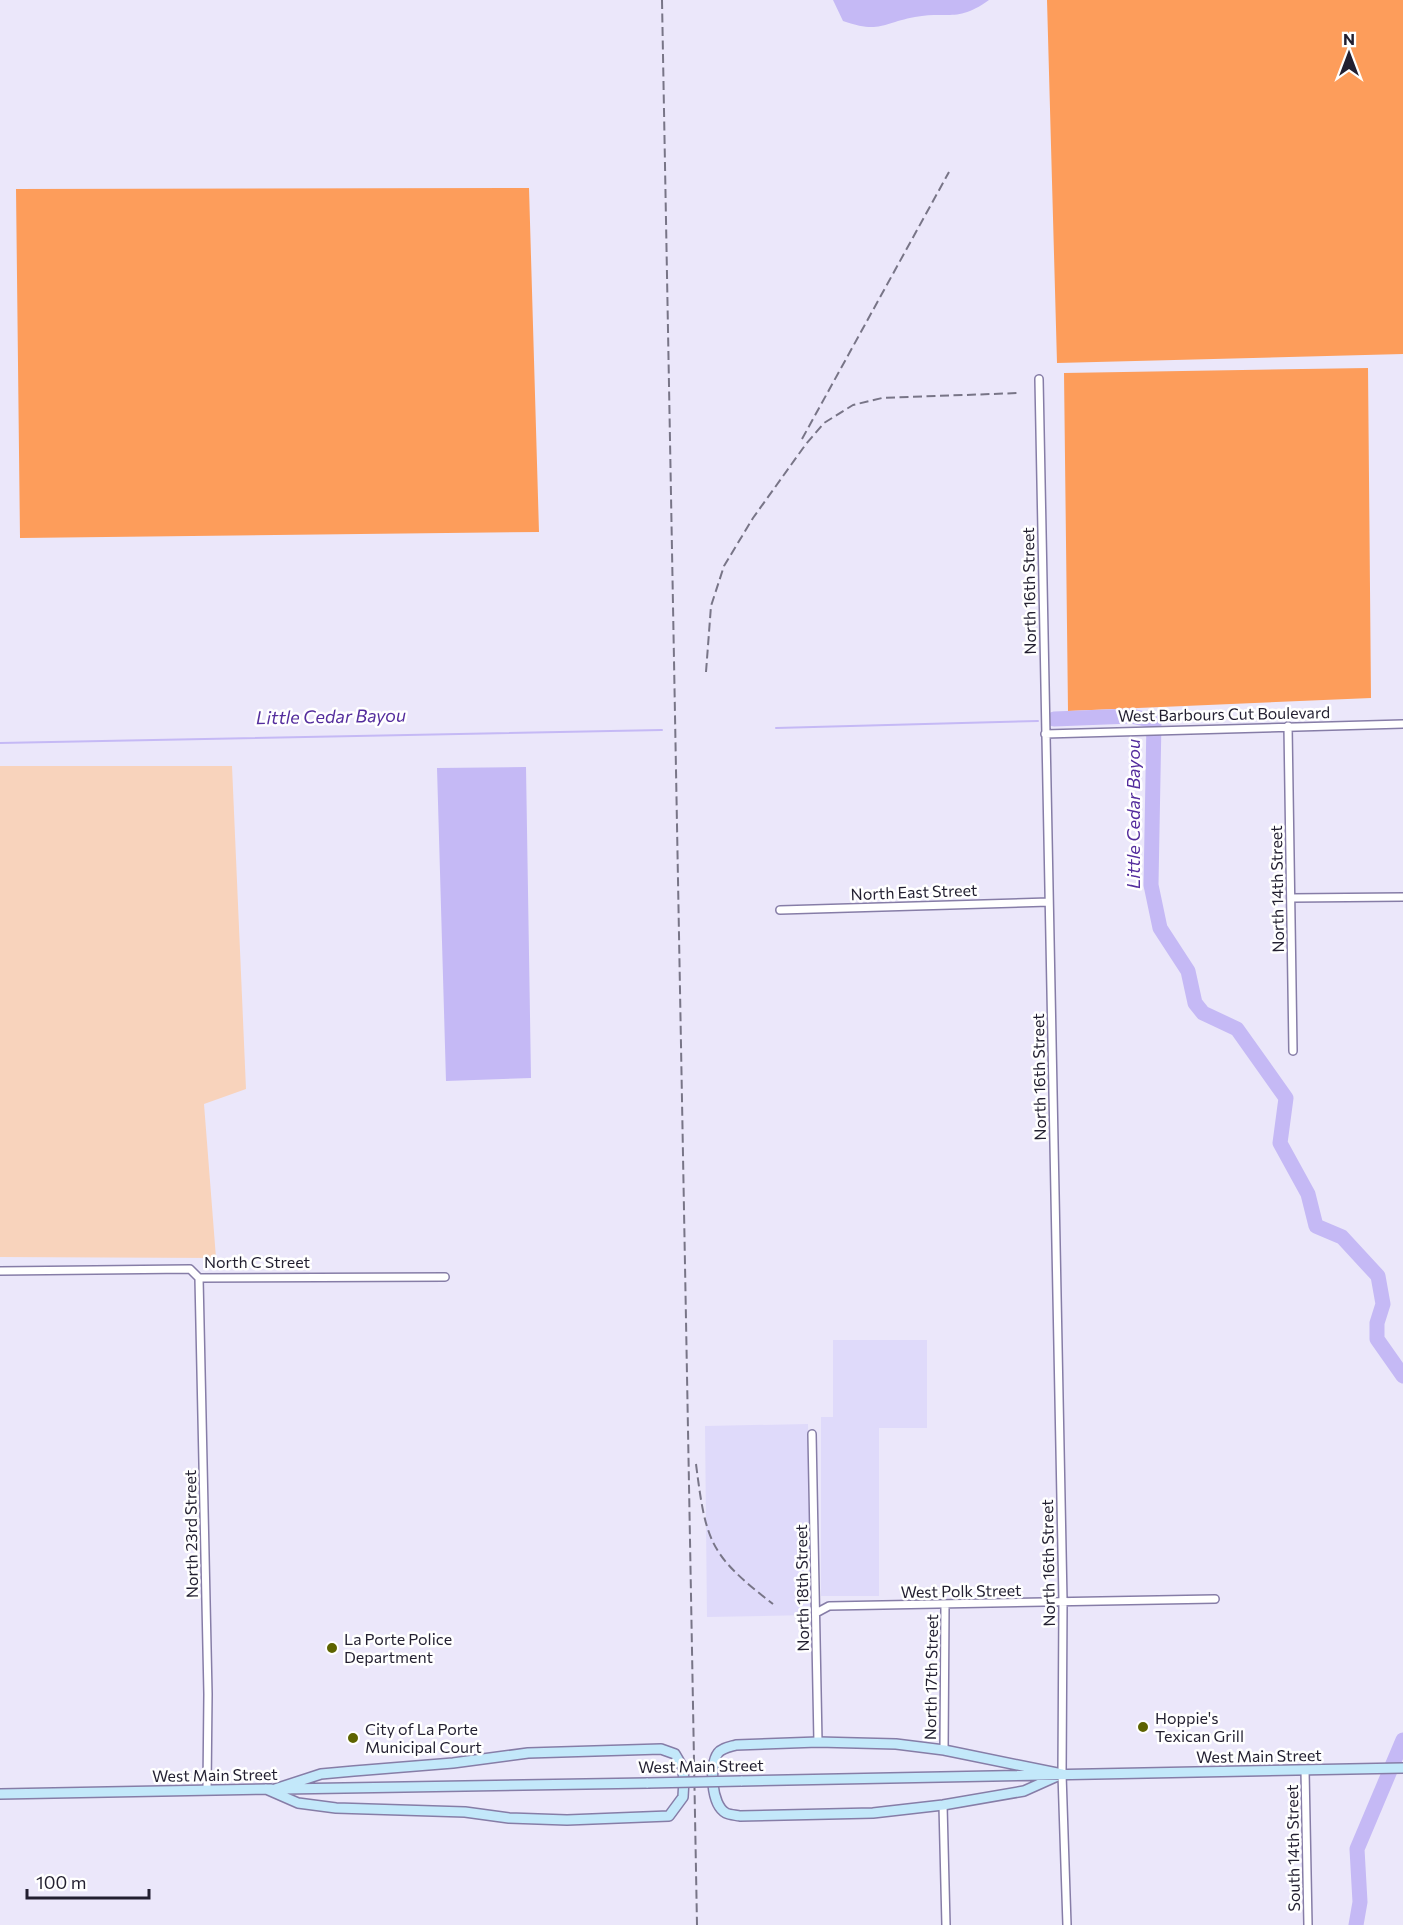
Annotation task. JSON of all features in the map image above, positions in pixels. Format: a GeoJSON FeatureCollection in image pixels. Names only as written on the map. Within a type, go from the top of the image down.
{"type":"FeatureCollection","features":[{"type":"Feature","properties":{"kind":"main road"},"geometry":{"type":"LineString","coordinates":[[818,1742],[896,1744],[944,1750],[1062,1774],[1024,1791],[943,1805],[874,1813],[740,1816],[726,1813],[717,1803],[714,1765],[716,1757],[724,1748],[736,1745],[818,1742]]}},
{"type":"Feature","properties":{"kind":"main road"},"geometry":{"type":"LineString","coordinates":[[629,1749],[662,1749],[675,1754],[682,1766],[684,1779],[683,1797],[669,1816],[639,1819],[509,1818],[465,1812],[336,1808],[298,1803],[270,1789],[321,1774],[528,1753],[629,1749]]}},
{"type":"Feature","properties":{"kind":"main road","name":"West Main Street"},"geometry":{"type":"LineString","coordinates":[[0,1794],[1403,1768]]}},
{"type":"Feature","properties":{"kind":"street","name":"North 16th Street"},"geometry":{"type":"LineString","coordinates":[[1039,379],[1063,1601],[1062,1774],[1066,1925]]}},
{"type":"Feature","properties":{"kind":"street","name":"West Barbours Cut Boulevard"},"geometry":{"type":"LineString","coordinates":[[1045,734],[1403,724]]}},
{"type":"Feature","properties":{"kind":"street","name":"North 14th Street"},"geometry":{"type":"LineString","coordinates":[[1288,726],[1293,1051]]}},
{"type":"Feature","properties":{"kind":"street"},"geometry":{"type":"LineString","coordinates":[[1291,898],[1403,897]]}},
{"type":"Feature","properties":{"kind":"street","name":"North East Street"},"geometry":{"type":"LineString","coordinates":[[780,910],[1049,902]]}},
{"type":"Feature","properties":{"kind":"street","name":"North C Street"},"geometry":{"type":"LineString","coordinates":[[0,1271],[190,1269],[199,1278],[445,1277]]}},
{"type":"Feature","properties":{"kind":"street","name":"North 23rd Street"},"geometry":{"type":"LineString","coordinates":[[199,1278],[208,1694],[207,1790]]}},
{"type":"Feature","properties":{"kind":"street","name":"North 18th Street"},"geometry":{"type":"LineString","coordinates":[[812,1434],[818,1742]]}},
{"type":"Feature","properties":{"kind":"street","name":"West Polk Street"},"geometry":{"type":"LineString","coordinates":[[816,1613],[829,1606],[1215,1599]]}},
{"type":"Feature","properties":{"kind":"street","name":"North 17th Street"},"geometry":{"type":"LineString","coordinates":[[944,1750],[942,1716],[945,1605]]}},
{"type":"Feature","properties":{"kind":"street","name":"South 14th Street"},"geometry":{"type":"LineString","coordinates":[[1305,1770],[1308,1925]]}},
{"type":"Feature","properties":{"kind":"street"},"geometry":{"type":"LineString","coordinates":[[943,1805],[946,1925]]}},
{"type":"Feature","properties":{"kind":"shaded area"},"geometry":{"type":"Polygon","coordinates":[[[833,0],[989,0],[969,12],[960,14],[926,15],[880,26],[865,27],[843,21],[833,0]]]}},
{"type":"Feature","properties":{"kind":"shaded area"},"geometry":{"type":"Polygon","coordinates":[[[1047,0],[1403,0],[1403,354],[1057,363],[1047,0]]]}},
{"type":"Feature","properties":{"kind":"shaded area"},"geometry":{"type":"Polygon","coordinates":[[[529,188],[539,532],[20,538],[16,189],[529,188]]]}},
{"type":"Feature","properties":{"kind":"shaded area"},"geometry":{"type":"Polygon","coordinates":[[[1368,368],[1371,698],[1068,711],[1064,373],[1368,368]]]}},
{"type":"Feature","properties":{"kind":"shaded area"},"geometry":{"type":"Polygon","coordinates":[[[0,766],[232,766],[246,1089],[204,1104],[216,1258],[0,1257],[0,766]]]}},
{"type":"Feature","properties":{"kind":"shaded area"},"geometry":{"type":"Polygon","coordinates":[[[526,767],[531,1078],[446,1081],[437,768],[526,767]]]}},
{"type":"Feature","properties":{"kind":"shaded area"},"geometry":{"type":"Polygon","coordinates":[[[833,1340],[927,1340],[927,1428],[879,1428],[879,1596],[821,1596],[821,1417],[833,1417],[833,1340]]]}},
{"type":"Feature","properties":{"kind":"shaded area"},"geometry":{"type":"Polygon","coordinates":[[[808,1424],[810,1615],[707,1617],[705,1426],[808,1424]]]}},
{"type":"Feature","properties":{"kind":"waterway","name":"Little Cedar Bayou"},"geometry":{"type":"LineString","coordinates":[[1054,719],[1131,716],[1154,721],[1151,885],[1160,928],[1188,971],[1195,1003],[1203,1013],[1237,1029],[1286,1098],[1280,1143],[1308,1194],[1316,1226],[1342,1237],[1378,1276],[1383,1304],[1377,1323],[1377,1339],[1403,1376]]}},
{"type":"Feature","properties":{"kind":"waterway","name":"Little Cedar Bayou"},"geometry":{"type":"LineString","coordinates":[[776,728],[1038,721]]}},
{"type":"Feature","properties":{"kind":"waterway","name":"Little Cedar Bayou"},"geometry":{"type":"LineString","coordinates":[[0,743],[662,730]]}},
{"type":"Feature","properties":{"kind":"waterway","name":"Little Cedar Bayou"},"geometry":{"type":"LineString","coordinates":[[1356,1925],[1360,1902],[1357,1849],[1403,1740]]}},
{"type":"Feature","properties":{"kind":"railway"},"geometry":{"type":"LineString","coordinates":[[662,0],[697,1925]]}},
{"type":"Feature","properties":{"kind":"railway"},"geometry":{"type":"LineString","coordinates":[[802,439],[949,172]]}},
{"type":"Feature","properties":{"kind":"railway"},"geometry":{"type":"LineString","coordinates":[[706,672],[711,606],[724,566],[753,518],[806,444],[824,423],[853,405],[882,398],[1018,393]]}},
{"type":"Feature","properties":{"kind":"railway"},"geometry":{"type":"LineString","coordinates":[[696,1464],[703,1512],[715,1545],[736,1573],[773,1604]]}},
{"type":"Feature","properties":{"kind":"place","name":"La Porte Police Department"},"geometry":{"type":"Point","coordinates":[332,1648]}},
{"type":"Feature","properties":{"kind":"place","name":"Hoppie's Texican Grill"},"geometry":{"type":"Point","coordinates":[1143,1727]}},
{"type":"Feature","properties":{"kind":"place","name":"City of La Porte Municipal Court"},"geometry":{"type":"Point","coordinates":[353,1738]}}]}
